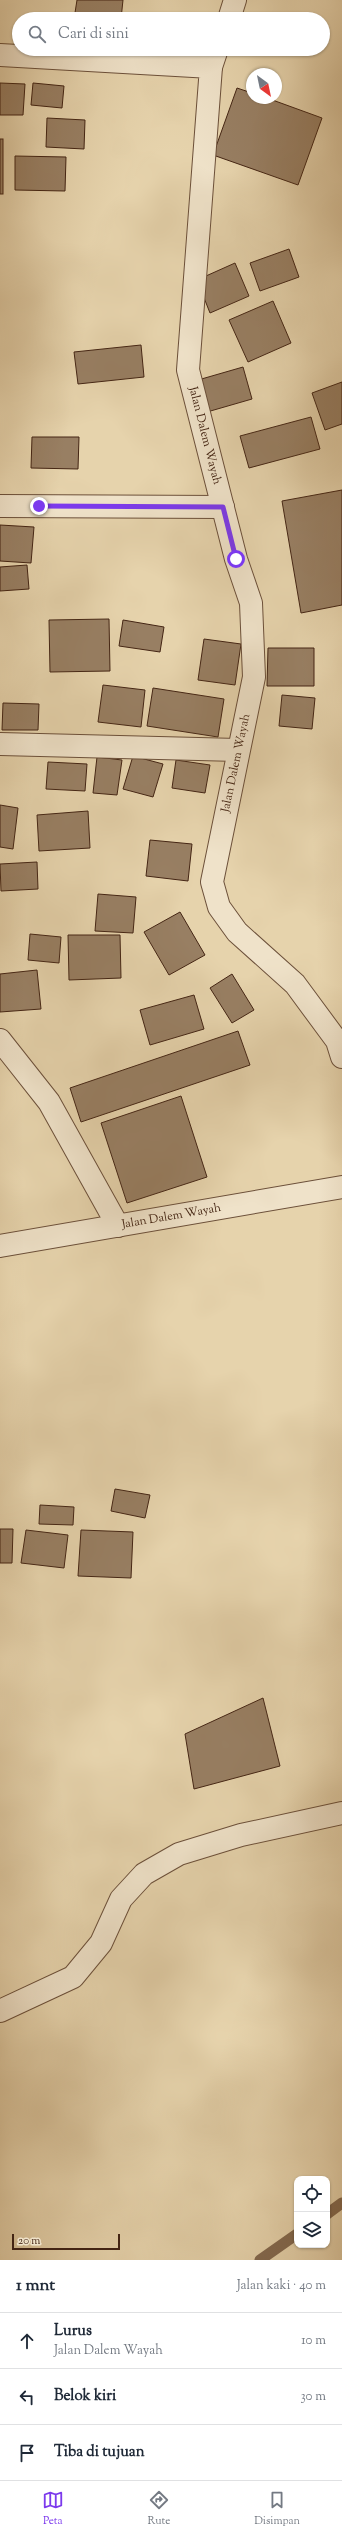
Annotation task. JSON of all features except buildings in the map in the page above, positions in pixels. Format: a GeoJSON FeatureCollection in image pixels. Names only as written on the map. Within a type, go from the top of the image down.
{"type":"FeatureCollection","features":[{"type":"Feature","properties":{"kind":"street"},"geometry":{"type":"LineString","coordinates":[[231,12],[236,0]]}},
{"type":"Feature","properties":{"kind":"street","name":"Jalan Dalem Wayah"},"geometry":{"type":"LineString","coordinates":[[0,54],[12,54]]}},
{"type":"Feature","properties":{"kind":"street","name":"Jalan Dalem Wayah"},"geometry":{"type":"LineString","coordinates":[[107,56],[214,58],[188,370],[218,480],[223,507],[250,603],[254,677],[212,882],[219,907],[237,932],[295,984],[337,1042],[342,1057]]}},
{"type":"Feature","properties":{"kind":"street"},"geometry":{"type":"LineString","coordinates":[[0,506],[223,507]]}},
{"type":"Feature","properties":{"kind":"street"},"geometry":{"type":"LineString","coordinates":[[0,744],[238,750]]}},
{"type":"Feature","properties":{"kind":"street"},"geometry":{"type":"LineString","coordinates":[[0,1040],[49,1102],[118,1226]]}},
{"type":"Feature","properties":{"kind":"street","name":"Jalan Dalem Wayah"},"geometry":{"type":"LineString","coordinates":[[0,1246],[342,1187]]}},
{"type":"Feature","properties":{"kind":"street"},"geometry":{"type":"LineString","coordinates":[[0,2011],[74,1977],[101,1943],[121,1899],[144,1874],[179,1854],[241,1835],[342,1813]]}},
{"type":"Feature","properties":{"kind":"waterway"},"geometry":{"type":"LineString","coordinates":[[330,2212],[342,2203]]}},
{"type":"Feature","properties":{"kind":"waterway"},"geometry":{"type":"LineString","coordinates":[[260,2260],[294,2236]]}},
{"type":"Feature","properties":{"kind":"route"},"geometry":{"type":"LineString","coordinates":[[39,506],[223,507],[236,559]]}}]}
